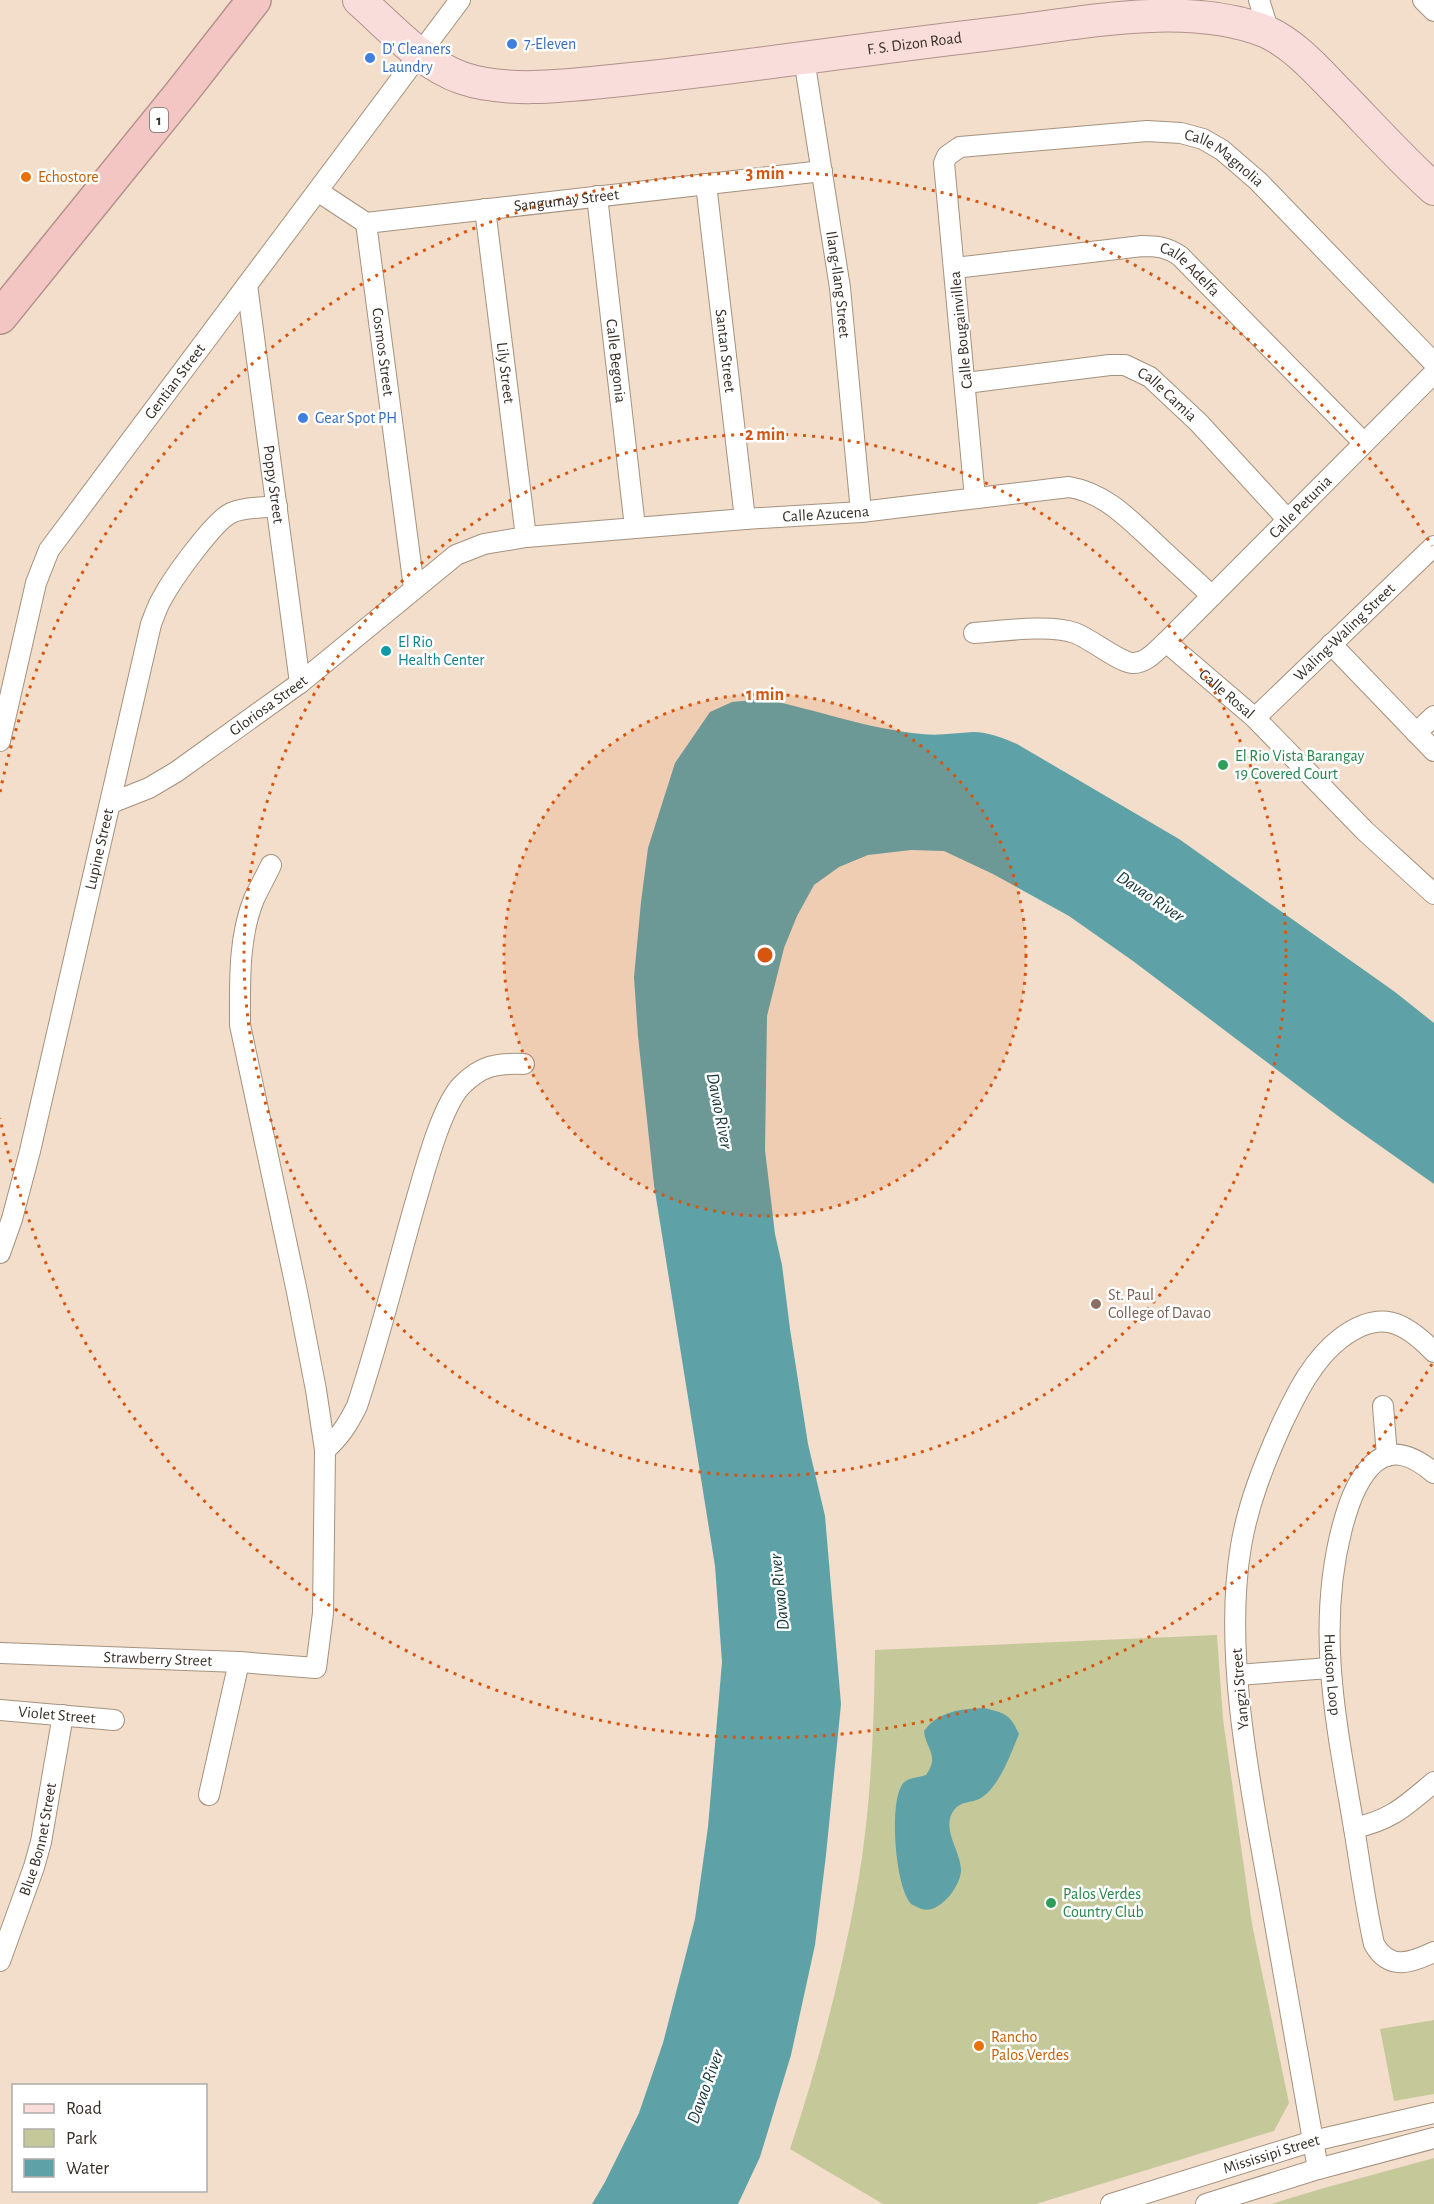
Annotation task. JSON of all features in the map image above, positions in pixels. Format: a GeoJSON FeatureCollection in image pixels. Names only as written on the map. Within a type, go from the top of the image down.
{"type":"FeatureCollection","features":[{"type":"Feature","properties":{"kind":"highway","name":"1"},"geometry":{"type":"LineString","coordinates":[[0,317],[182,93],[254,0]]}},
{"type":"Feature","properties":{"kind":"main road","name":"F. S. Dizon Road"},"geometry":{"type":"LineString","coordinates":[[359,0],[420,54],[436,65],[458,76],[483,84],[522,87],[590,83],[804,59],[1133,14],[1217,16],[1240,21],[1269,32],[1296,51],[1434,189]]}},
{"type":"Feature","properties":{"kind":"street","name":"Gentian Street"},"geometry":{"type":"LineString","coordinates":[[0,741],[36,583],[49,550],[319,192],[460,0]]}},
{"type":"Feature","properties":{"kind":"street"},"geometry":{"type":"LineString","coordinates":[[1259,0],[1269,32]]}},
{"type":"Feature","properties":{"kind":"street"},"geometry":{"type":"LineString","coordinates":[[1423,0],[1434,11]]}},
{"type":"Feature","properties":{"kind":"street","name":"Ilang-Ilang Street"},"geometry":{"type":"LineString","coordinates":[[804,59],[840,288],[861,512]]}},
{"type":"Feature","properties":{"kind":"street","name":"Calle Magnolia"},"geometry":{"type":"LineString","coordinates":[[944,163],[947,156],[960,147],[1147,132],[1180,133],[1203,139],[1222,150],[1258,181],[1434,363]]}},
{"type":"Feature","properties":{"kind":"street","name":"Calle Bougainvillea"},"geometry":{"type":"LineString","coordinates":[[944,163],[975,498]]}},
{"type":"Feature","properties":{"kind":"street","name":"Sangumay Street"},"geometry":{"type":"LineString","coordinates":[[366,223],[822,171]]}},
{"type":"Feature","properties":{"kind":"street","name":"Santan Street"},"geometry":{"type":"LineString","coordinates":[[706,184],[745,519]]}},
{"type":"Feature","properties":{"kind":"street"},"geometry":{"type":"LineString","coordinates":[[319,192],[366,223]]}},
{"type":"Feature","properties":{"kind":"street","name":"Calle Begonia"},"geometry":{"type":"LineString","coordinates":[[597,195],[635,528]]}},
{"type":"Feature","properties":{"kind":"street","name":"Lily Street"},"geometry":{"type":"LineString","coordinates":[[485,209],[526,537]]}},
{"type":"Feature","properties":{"kind":"street","name":"Cosmos Street"},"geometry":{"type":"LineString","coordinates":[[366,223],[414,588]]}},
{"type":"Feature","properties":{"kind":"street","name":"Calle Adelfa"},"geometry":{"type":"LineString","coordinates":[[955,268],[1142,246],[1170,249],[1188,264],[1364,443]]}},
{"type":"Feature","properties":{"kind":"street","name":"Poppy Street"},"geometry":{"type":"LineString","coordinates":[[247,285],[300,683]]}},
{"type":"Feature","properties":{"kind":"street","name":"Calle Camia"},"geometry":{"type":"LineString","coordinates":[[966,383],[1110,365],[1125,365],[1137,370],[1149,377],[1199,423],[1288,520]]}},
{"type":"Feature","properties":{"kind":"street","name":"Calle Petunia"},"geometry":{"type":"LineString","coordinates":[[1166,642],[1434,373]]}},
{"type":"Feature","properties":{"kind":"street","name":"Calle Azucena"},"geometry":{"type":"LineString","coordinates":[[414,588],[456,555],[471,548],[526,537],[861,512],[1069,487],[1097,495],[1122,513],[1212,596]]}},
{"type":"Feature","properties":{"kind":"street","name":"Lupine Street"},"geometry":{"type":"LineString","coordinates":[[0,1253],[12,1219],[30,1151],[151,624],[164,594],[209,534],[230,514],[277,506]]}},
{"type":"Feature","properties":{"kind":"street","name":"Waling-Waling Street"},"geometry":{"type":"LineString","coordinates":[[1255,718],[1434,546]]}},
{"type":"Feature","properties":{"kind":"street","name":"Gloriosa Street"},"geometry":{"type":"LineString","coordinates":[[111,803],[150,789],[176,772],[300,683],[414,588]]}},
{"type":"Feature","properties":{"kind":"street"},"geometry":{"type":"LineString","coordinates":[[974,633],[1059,630],[1074,633],[1126,662],[1134,663],[1151,655],[1166,642]]}},
{"type":"Feature","properties":{"kind":"street","name":"Calle Rosal"},"geometry":{"type":"LineString","coordinates":[[1166,642],[1255,718],[1365,831],[1434,894]]}},
{"type":"Feature","properties":{"kind":"street"},"geometry":{"type":"LineString","coordinates":[[1331,644],[1434,751]]}},
{"type":"Feature","properties":{"kind":"street"},"geometry":{"type":"LineString","coordinates":[[1416,733],[1434,716]]}},
{"type":"Feature","properties":{"kind":"street"},"geometry":{"type":"LineString","coordinates":[[271,865],[254,900],[248,922],[240,981],[240,1025],[297,1292],[325,1450]]}},
{"type":"Feature","properties":{"kind":"street"},"geometry":{"type":"LineString","coordinates":[[325,1450],[338,1439],[357,1406],[425,1168],[443,1117],[460,1086],[479,1070],[502,1064],[524,1064]]}},
{"type":"Feature","properties":{"kind":"street","name":"Yangzi Street"},"geometry":{"type":"LineString","coordinates":[[1318,2169],[1260,1843],[1244,1737],[1238,1675],[1236,1608],[1241,1546],[1253,1497],[1290,1405],[1332,1345],[1346,1334],[1380,1321],[1396,1322],[1416,1334],[1434,1352]]}},
{"type":"Feature","properties":{"kind":"street"},"geometry":{"type":"LineString","coordinates":[[1383,1406],[1387,1455],[1402,1454],[1418,1460],[1434,1473]]}},
{"type":"Feature","properties":{"kind":"street","name":"Strawberry Street"},"geometry":{"type":"LineString","coordinates":[[0,1653],[239,1662],[316,1668],[323,1613],[325,1450]]}},
{"type":"Feature","properties":{"kind":"street","name":"Hudson Loop"},"geometry":{"type":"LineString","coordinates":[[1387,1455],[1373,1464],[1364,1475],[1348,1506],[1330,1594],[1329,1668],[1334,1711],[1379,1965],[1408,1962],[1434,1952]]}},
{"type":"Feature","properties":{"kind":"street"},"geometry":{"type":"LineString","coordinates":[[209,1795],[239,1662]]}},
{"type":"Feature","properties":{"kind":"street"},"geometry":{"type":"LineString","coordinates":[[1238,1675],[1329,1668]]}},
{"type":"Feature","properties":{"kind":"street","name":"Violet Street"},"geometry":{"type":"LineString","coordinates":[[0,1710],[114,1720]]}},
{"type":"Feature","properties":{"kind":"street","name":"Blue Bonnet Street"},"geometry":{"type":"LineString","coordinates":[[0,1961],[41,1842],[63,1715]]}},
{"type":"Feature","properties":{"kind":"street"},"geometry":{"type":"LineString","coordinates":[[1354,1828],[1385,1820],[1401,1810],[1434,1782]]}},
{"type":"Feature","properties":{"kind":"street","name":"Mississipi Street"},"geometry":{"type":"LineString","coordinates":[[1116,2203],[1313,2141],[1434,2113]]}},
{"type":"Feature","properties":{"kind":"street","name":"Mississipi Street"},"geometry":{"type":"LineString","coordinates":[[1206,2204],[1318,2169],[1434,2138]]}},
{"type":"Feature","properties":{"kind":"green space","name":"Palos Verdes Country Club"},"geometry":{"type":"Polygon","coordinates":[[[1217,1635],[1223,1719],[1252,1924],[1289,2103],[1274,2131],[1036,2204],[883,2204],[790,2149],[829,2017],[858,1883],[871,1767],[875,1650],[1217,1635]]]}},
{"type":"Feature","properties":{"kind":"green space"},"geometry":{"type":"Polygon","coordinates":[[[1434,2020],[1434,2094],[1394,2101],[1380,2029],[1434,2020]]]}},
{"type":"Feature","properties":{"kind":"green space"},"geometry":{"type":"Polygon","coordinates":[[[1434,2158],[1434,2204],[1271,2204],[1324,2188],[1434,2158]]]}},
{"type":"Feature","properties":{"kind":"water","name":"Davao River"},"geometry":{"type":"Polygon","coordinates":[[[765,699],[902,732],[941,735],[979,732],[1017,744],[1179,839],[1395,992],[1434,1023],[1434,1184],[1342,1119],[1133,961],[1069,916],[993,874],[944,851],[911,850],[868,855],[839,867],[814,885],[797,916],[784,948],[767,1016],[765,1150],[775,1234],[782,1265],[808,1444],[825,1516],[841,1704],[815,1945],[791,2055],[760,2157],[738,2204],[592,2204],[639,2113],[663,2043],[695,1919],[708,1827],[722,1662],[715,1566],[654,1185],[638,1036],[634,977],[641,902],[648,848],[675,763],[710,712],[732,702],[765,699]]]}},
{"type":"Feature","properties":{"kind":"water"},"geometry":{"type":"Polygon","coordinates":[[[984,1708],[1006,1715],[1013,1722],[1019,1734],[992,1788],[979,1799],[957,1807],[950,1817],[950,1833],[961,1871],[957,1885],[940,1905],[926,1910],[919,1908],[911,1904],[905,1895],[901,1881],[895,1827],[898,1795],[904,1782],[926,1775],[930,1768],[932,1757],[924,1731],[930,1724],[951,1712],[984,1708]]]}},
{"type":"Feature","properties":{"kind":"place","name":"7-Eleven"},"geometry":{"type":"Point","coordinates":[512,44]}},
{"type":"Feature","properties":{"kind":"place","name":"D' Cleaners Laundry"},"geometry":{"type":"Point","coordinates":[370,58]}},
{"type":"Feature","properties":{"kind":"place","name":"Echostore"},"geometry":{"type":"Point","coordinates":[26,177]}},
{"type":"Feature","properties":{"kind":"place","name":"Gear Spot PH"},"geometry":{"type":"Point","coordinates":[303,418]}},
{"type":"Feature","properties":{"kind":"place","name":"El Rio Health Center"},"geometry":{"type":"Point","coordinates":[386,651]}},
{"type":"Feature","properties":{"kind":"place","name":"El Rio Vista Barangay 19 Covered Court"},"geometry":{"type":"Point","coordinates":[1223,765]}},
{"type":"Feature","properties":{"kind":"place","name":"St. Paul College of Davao"},"geometry":{"type":"Point","coordinates":[1096,1304]}},
{"type":"Feature","properties":{"kind":"place","name":"Palos Verdes Country Club"},"geometry":{"type":"Point","coordinates":[1051,1903]}},
{"type":"Feature","properties":{"kind":"place","name":"Rancho Palos Verdes"},"geometry":{"type":"Point","coordinates":[979,2046]}}]}
